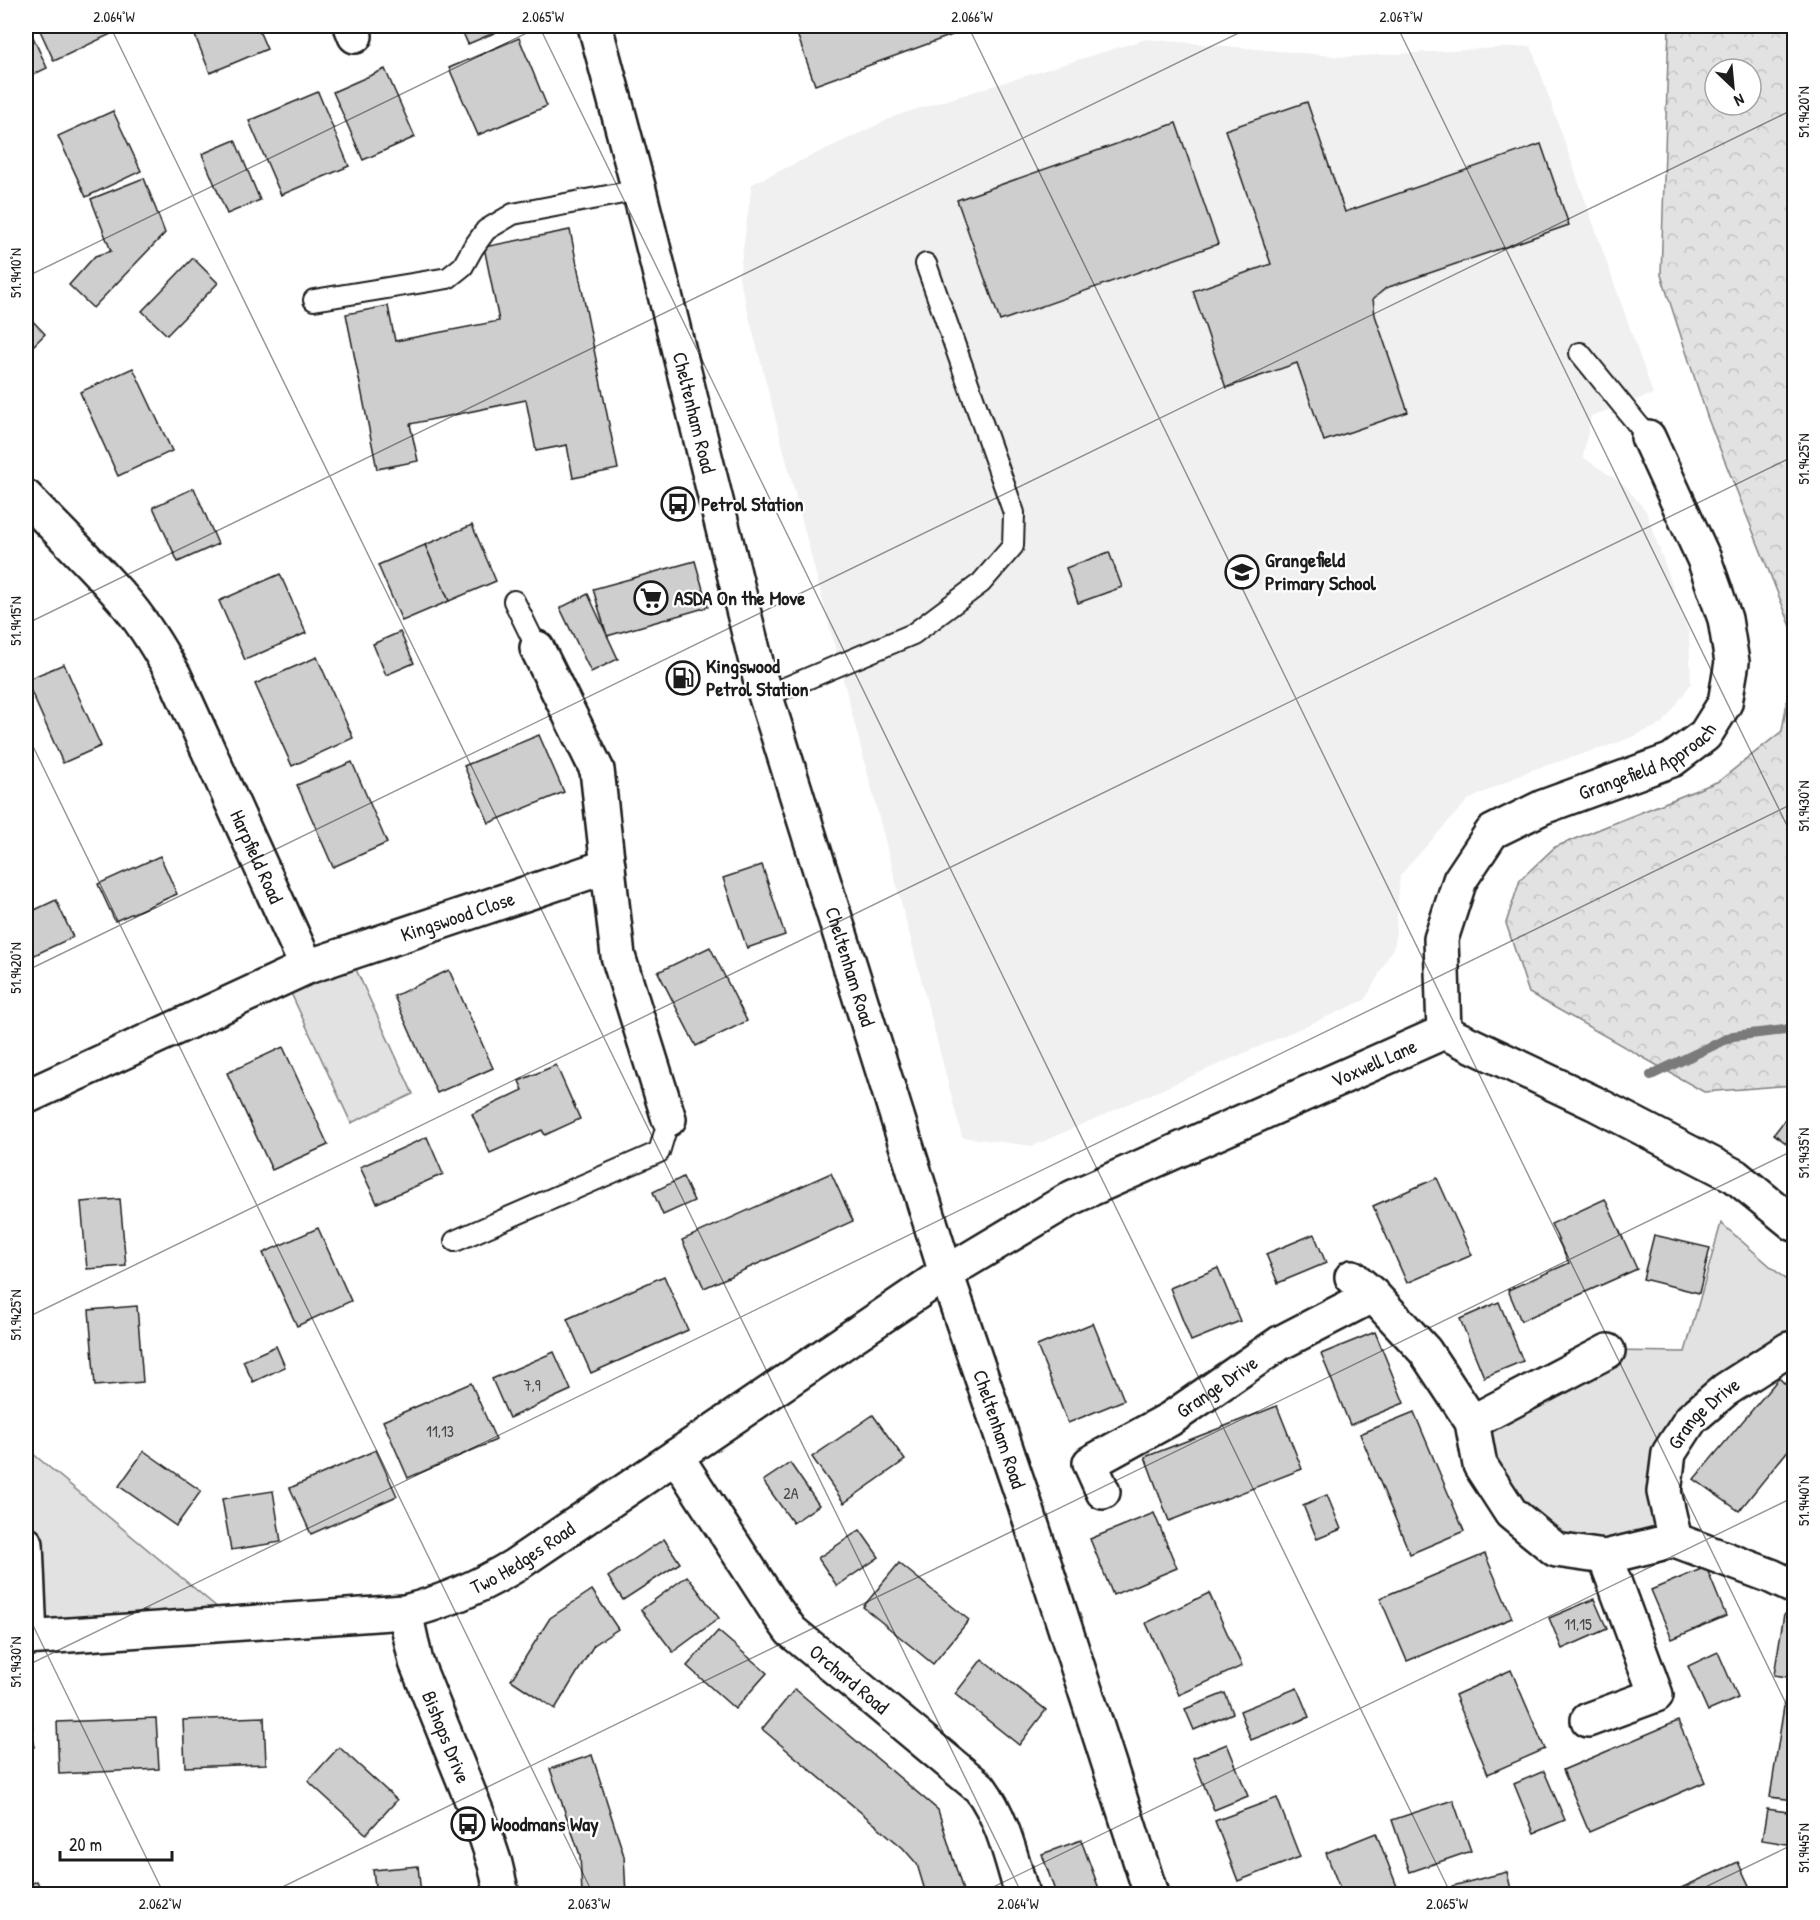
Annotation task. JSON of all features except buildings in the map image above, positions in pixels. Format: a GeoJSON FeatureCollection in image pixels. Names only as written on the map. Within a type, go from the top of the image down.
{"type":"FeatureCollection","features":[{"type":"Feature","properties":{"kind":"street","name":"Cheltenham Road"},"geometry":{"type":"LineString","coordinates":[[595,26],[639,190],[766,696],[945,1273],[1024,1501],[1151,1894]]}},
{"type":"Feature","properties":{"kind":"street","name":"Grangefield Approach"},"geometry":{"type":"LineString","coordinates":[[1444,1032],[1441,939],[1460,880],[1492,832],[1543,807],[1672,760],[1705,735],[1725,703],[1732,662],[1725,619],[1704,559],[1648,437]]}},
{"type":"Feature","properties":{"kind":"street","name":"Harpfield Road"},"geometry":{"type":"LineString","coordinates":[[26,497],[129,606],[152,638],[174,675],[307,967]]}},
{"type":"Feature","properties":{"kind":"street"},"geometry":{"type":"LineString","coordinates":[[537,648],[597,770],[618,956],[669,1119]]}},
{"type":"Feature","properties":{"kind":"street","name":"Kingswood Close"},"geometry":{"type":"LineString","coordinates":[[307,967],[608,866]]}},
{"type":"Feature","properties":{"kind":"street"},"geometry":{"type":"LineString","coordinates":[[26,1097],[307,967]]}},
{"type":"Feature","properties":{"kind":"street"},"geometry":{"type":"LineString","coordinates":[[1444,1032],[1594,1103],[1735,1176],[1794,1224]]}},
{"type":"Feature","properties":{"kind":"street","name":"Voxwell Lane"},"geometry":{"type":"LineString","coordinates":[[945,1273],[1074,1197],[1444,1032]]}},
{"type":"Feature","properties":{"kind":"street","name":"Two Hedges Road"},"geometry":{"type":"LineString","coordinates":[[28,1638],[405,1612],[462,1594],[489,1581],[945,1273]]}},
{"type":"Feature","properties":{"kind":"street","name":"Grange Drive"},"geometry":{"type":"LineString","coordinates":[[1103,1492],[1090,1463],[1170,1419],[1363,1286],[1425,1351],[1472,1422],[1480,1465],[1511,1513],[1556,1550],[1605,1557],[1675,1540],[1664,1492],[1669,1453],[1691,1419],[1725,1390],[1788,1348]]}},
{"type":"Feature","properties":{"kind":"street"},"geometry":{"type":"LineString","coordinates":[[1472,1422],[1608,1351]]}},
{"type":"Feature","properties":{"kind":"street","name":"Orchard Road"},"geometry":{"type":"LineString","coordinates":[[676,1456],[791,1631],[980,1788],[993,1805],[1022,1894]]}},
{"type":"Feature","properties":{"kind":"street"},"geometry":{"type":"LineString","coordinates":[[1675,1540],[1794,1587]]}},
{"type":"Feature","properties":{"kind":"street"},"geometry":{"type":"LineString","coordinates":[[26,1545],[28,1638]]}},
{"type":"Feature","properties":{"kind":"street"},"geometry":{"type":"LineString","coordinates":[[1588,1720],[1656,1695],[1605,1557]]}},
{"type":"Feature","properties":{"kind":"street","name":"Bishops Drive"},"geometry":{"type":"LineString","coordinates":[[405,1612],[416,1662],[483,1828],[495,1864],[501,1894]]}},
{"type":"Feature","properties":{"kind":"lane"},"geometry":{"type":"LineString","coordinates":[[314,300],[448,278],[463,266],[472,248],[486,230],[513,214],[639,190]]}},
{"type":"Feature","properties":{"kind":"lane"},"geometry":{"type":"LineString","coordinates":[[766,696],[913,634],[981,583],[1013,546],[1014,513],[926,264]]}},
{"type":"Feature","properties":{"kind":"lane"},"geometry":{"type":"LineString","coordinates":[[1580,352],[1648,437]]}},
{"type":"Feature","properties":{"kind":"lane"},"geometry":{"type":"LineString","coordinates":[[514,601],[537,648]]}},
{"type":"Feature","properties":{"kind":"lane"},"geometry":{"type":"LineString","coordinates":[[454,1241],[659,1152],[669,1119]]}},
{"type":"Feature","properties":{"kind":"shaded area","name":"Grangefield Primary School"},"geometry":{"type":"Polygon","coordinates":[[[1146,39],[1345,57],[1531,46],[1653,394],[1591,416],[1583,457],[1624,485],[1646,511],[1689,633],[1691,684],[1662,724],[1620,742],[1529,771],[1468,800],[1400,875],[1395,944],[1365,1000],[1033,1146],[962,1137],[739,278],[752,184],[898,115],[1146,39]]]}},
{"type":"Feature","properties":{"kind":"green space"},"geometry":{"type":"Polygon","coordinates":[[[1669,26],[1794,26],[1794,634],[1708,419],[1661,275],[1669,26]]]}},
{"type":"Feature","properties":{"kind":"green space"},"geometry":{"type":"Polygon","coordinates":[[[1794,661],[1794,1085],[1704,1092],[1529,993],[1506,923],[1520,880],[1555,847],[1719,781],[1782,731],[1794,661]]]}},
{"type":"Feature","properties":{"kind":"green space"},"geometry":{"type":"Polygon","coordinates":[[[349,954],[413,1094],[351,1123],[284,978],[349,954]]]}},
{"type":"Feature","properties":{"kind":"green space"},"geometry":{"type":"Polygon","coordinates":[[[1721,1223],[1794,1287],[1794,1344],[1669,1453],[1675,1540],[1605,1557],[1511,1513],[1472,1422],[1608,1351],[1685,1352],[1721,1223]]]}},
{"type":"Feature","properties":{"kind":"green space"},"geometry":{"type":"Polygon","coordinates":[[[26,1448],[236,1623],[26,1634],[26,1448]]]}},
{"type":"Feature","properties":{"kind":"waterway"},"geometry":{"type":"LineString","coordinates":[[1651,1075],[1733,1036],[1794,1029]]}},
{"type":"Feature","properties":{"kind":"place","name":"Petrol Station"},"geometry":{"type":"Point","coordinates":[678,504]}},
{"type":"Feature","properties":{"kind":"place","name":"Grangefield Primary School"},"geometry":{"type":"Point","coordinates":[1242,572]}},
{"type":"Feature","properties":{"kind":"place","name":"ASDA On the Move"},"geometry":{"type":"Point","coordinates":[651,598]}},
{"type":"Feature","properties":{"kind":"place","name":"Kingswood Petrol Station"},"geometry":{"type":"Point","coordinates":[683,678]}},
{"type":"Feature","properties":{"kind":"place","name":"Woodmans Way"},"geometry":{"type":"Point","coordinates":[468,1824]}}]}
